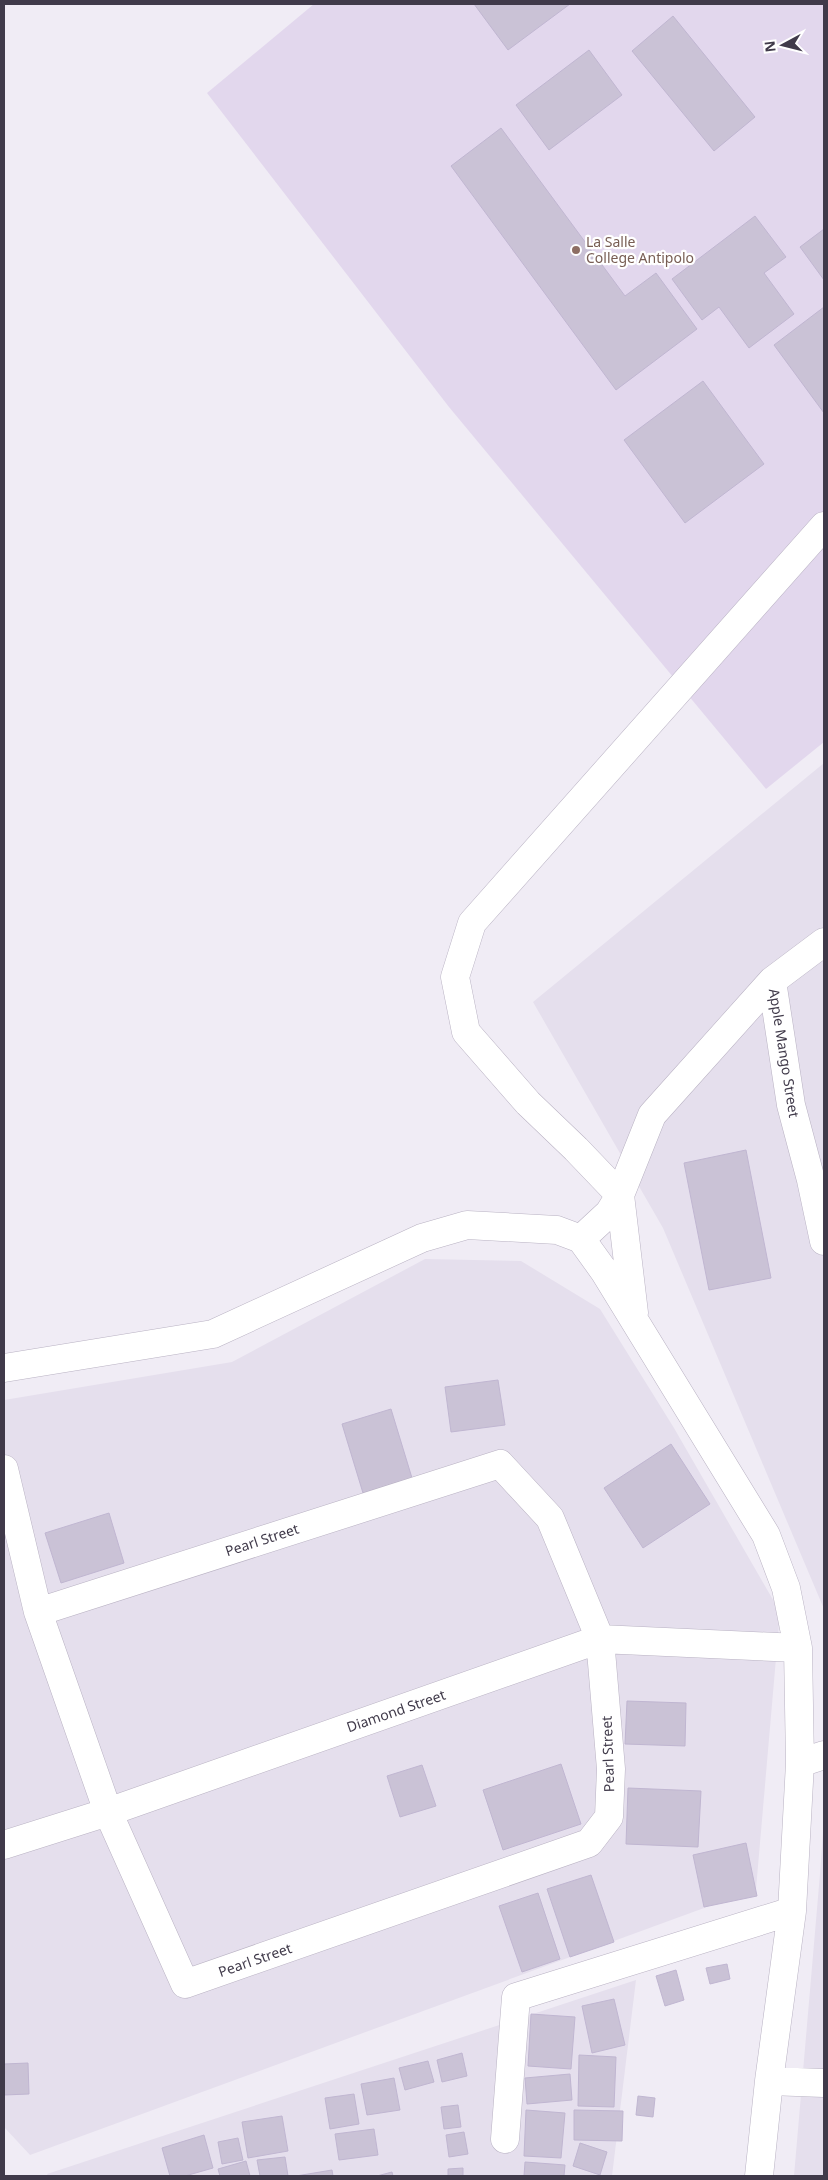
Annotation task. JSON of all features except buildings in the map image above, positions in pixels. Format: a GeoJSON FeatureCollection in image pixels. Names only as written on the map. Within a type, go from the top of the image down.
{"type":"FeatureCollection","features":[{"type":"Feature","properties":{"kind":"street"},"geometry":{"type":"LineString","coordinates":[[636,1325],[620,1195],[528,1103],[466,1032],[455,977],[472,923],[824,526]]}},
{"type":"Feature","properties":{"kind":"street"},"geometry":{"type":"LineString","coordinates":[[581,1238],[609,1213],[620,1195],[652,1114],[772,981],[824,942]]}},
{"type":"Feature","properties":{"kind":"street","name":"Apple Mango Street"},"geometry":{"type":"LineString","coordinates":[[772,981],[790,1105],[812,1180],[824,1241]]}},
{"type":"Feature","properties":{"kind":"street"},"geometry":{"type":"LineString","coordinates":[[4,1368],[213,1334],[422,1238],[467,1225],[557,1230],[581,1238],[604,1271],[766,1535],[786,1588],[798,1648],[812,1759],[769,2081],[759,2176]]}},
{"type":"Feature","properties":{"kind":"street","name":"Pearl Street"},"geometry":{"type":"LineString","coordinates":[[4,1469],[38,1612],[108,1812],[185,1984],[589,1843],[609,1816],[611,1770],[600,1639],[550,1518],[500,1464],[38,1612]]}},
{"type":"Feature","properties":{"kind":"street","name":"Diamond Street"},"geometry":{"type":"LineString","coordinates":[[4,1845],[108,1812],[600,1639],[798,1648]]}},
{"type":"Feature","properties":{"kind":"street"},"geometry":{"type":"LineString","coordinates":[[505,2139],[516,1997],[792,1911]]}},
{"type":"Feature","properties":{"kind":"street"},"geometry":{"type":"LineString","coordinates":[[769,2081],[824,2084]]}},
{"type":"Feature","properties":{"kind":"shaded area","name":"La Salle College Antipolo"},"geometry":{"type":"Polygon","coordinates":[[[314,4],[824,4],[824,742],[766,789],[449,407],[207,93],[314,4]]]}},
{"type":"Feature","properties":{"kind":"shaded area"},"geometry":{"type":"Polygon","coordinates":[[[824,763],[824,1609],[663,1228],[533,1002],[824,763]]]}},
{"type":"Feature","properties":{"kind":"shaded area"},"geometry":{"type":"Polygon","coordinates":[[[425,1259],[521,1261],[600,1309],[674,1428],[780,1612],[756,1889],[30,2155],[4,2127],[4,1400],[232,1362],[425,1259]]]}},
{"type":"Feature","properties":{"kind":"shaded area"},"geometry":{"type":"Polygon","coordinates":[[[824,1818],[824,2176],[794,2176],[820,1874],[824,1818]]]}},
{"type":"Feature","properties":{"kind":"shaded area"},"geometry":{"type":"Polygon","coordinates":[[[636,1980],[612,2176],[48,2176],[47,2174],[636,1980]]]}},
{"type":"Feature","properties":{"kind":"place","name":"La Salle College Antipolo"},"geometry":{"type":"Point","coordinates":[576,250]}}]}
